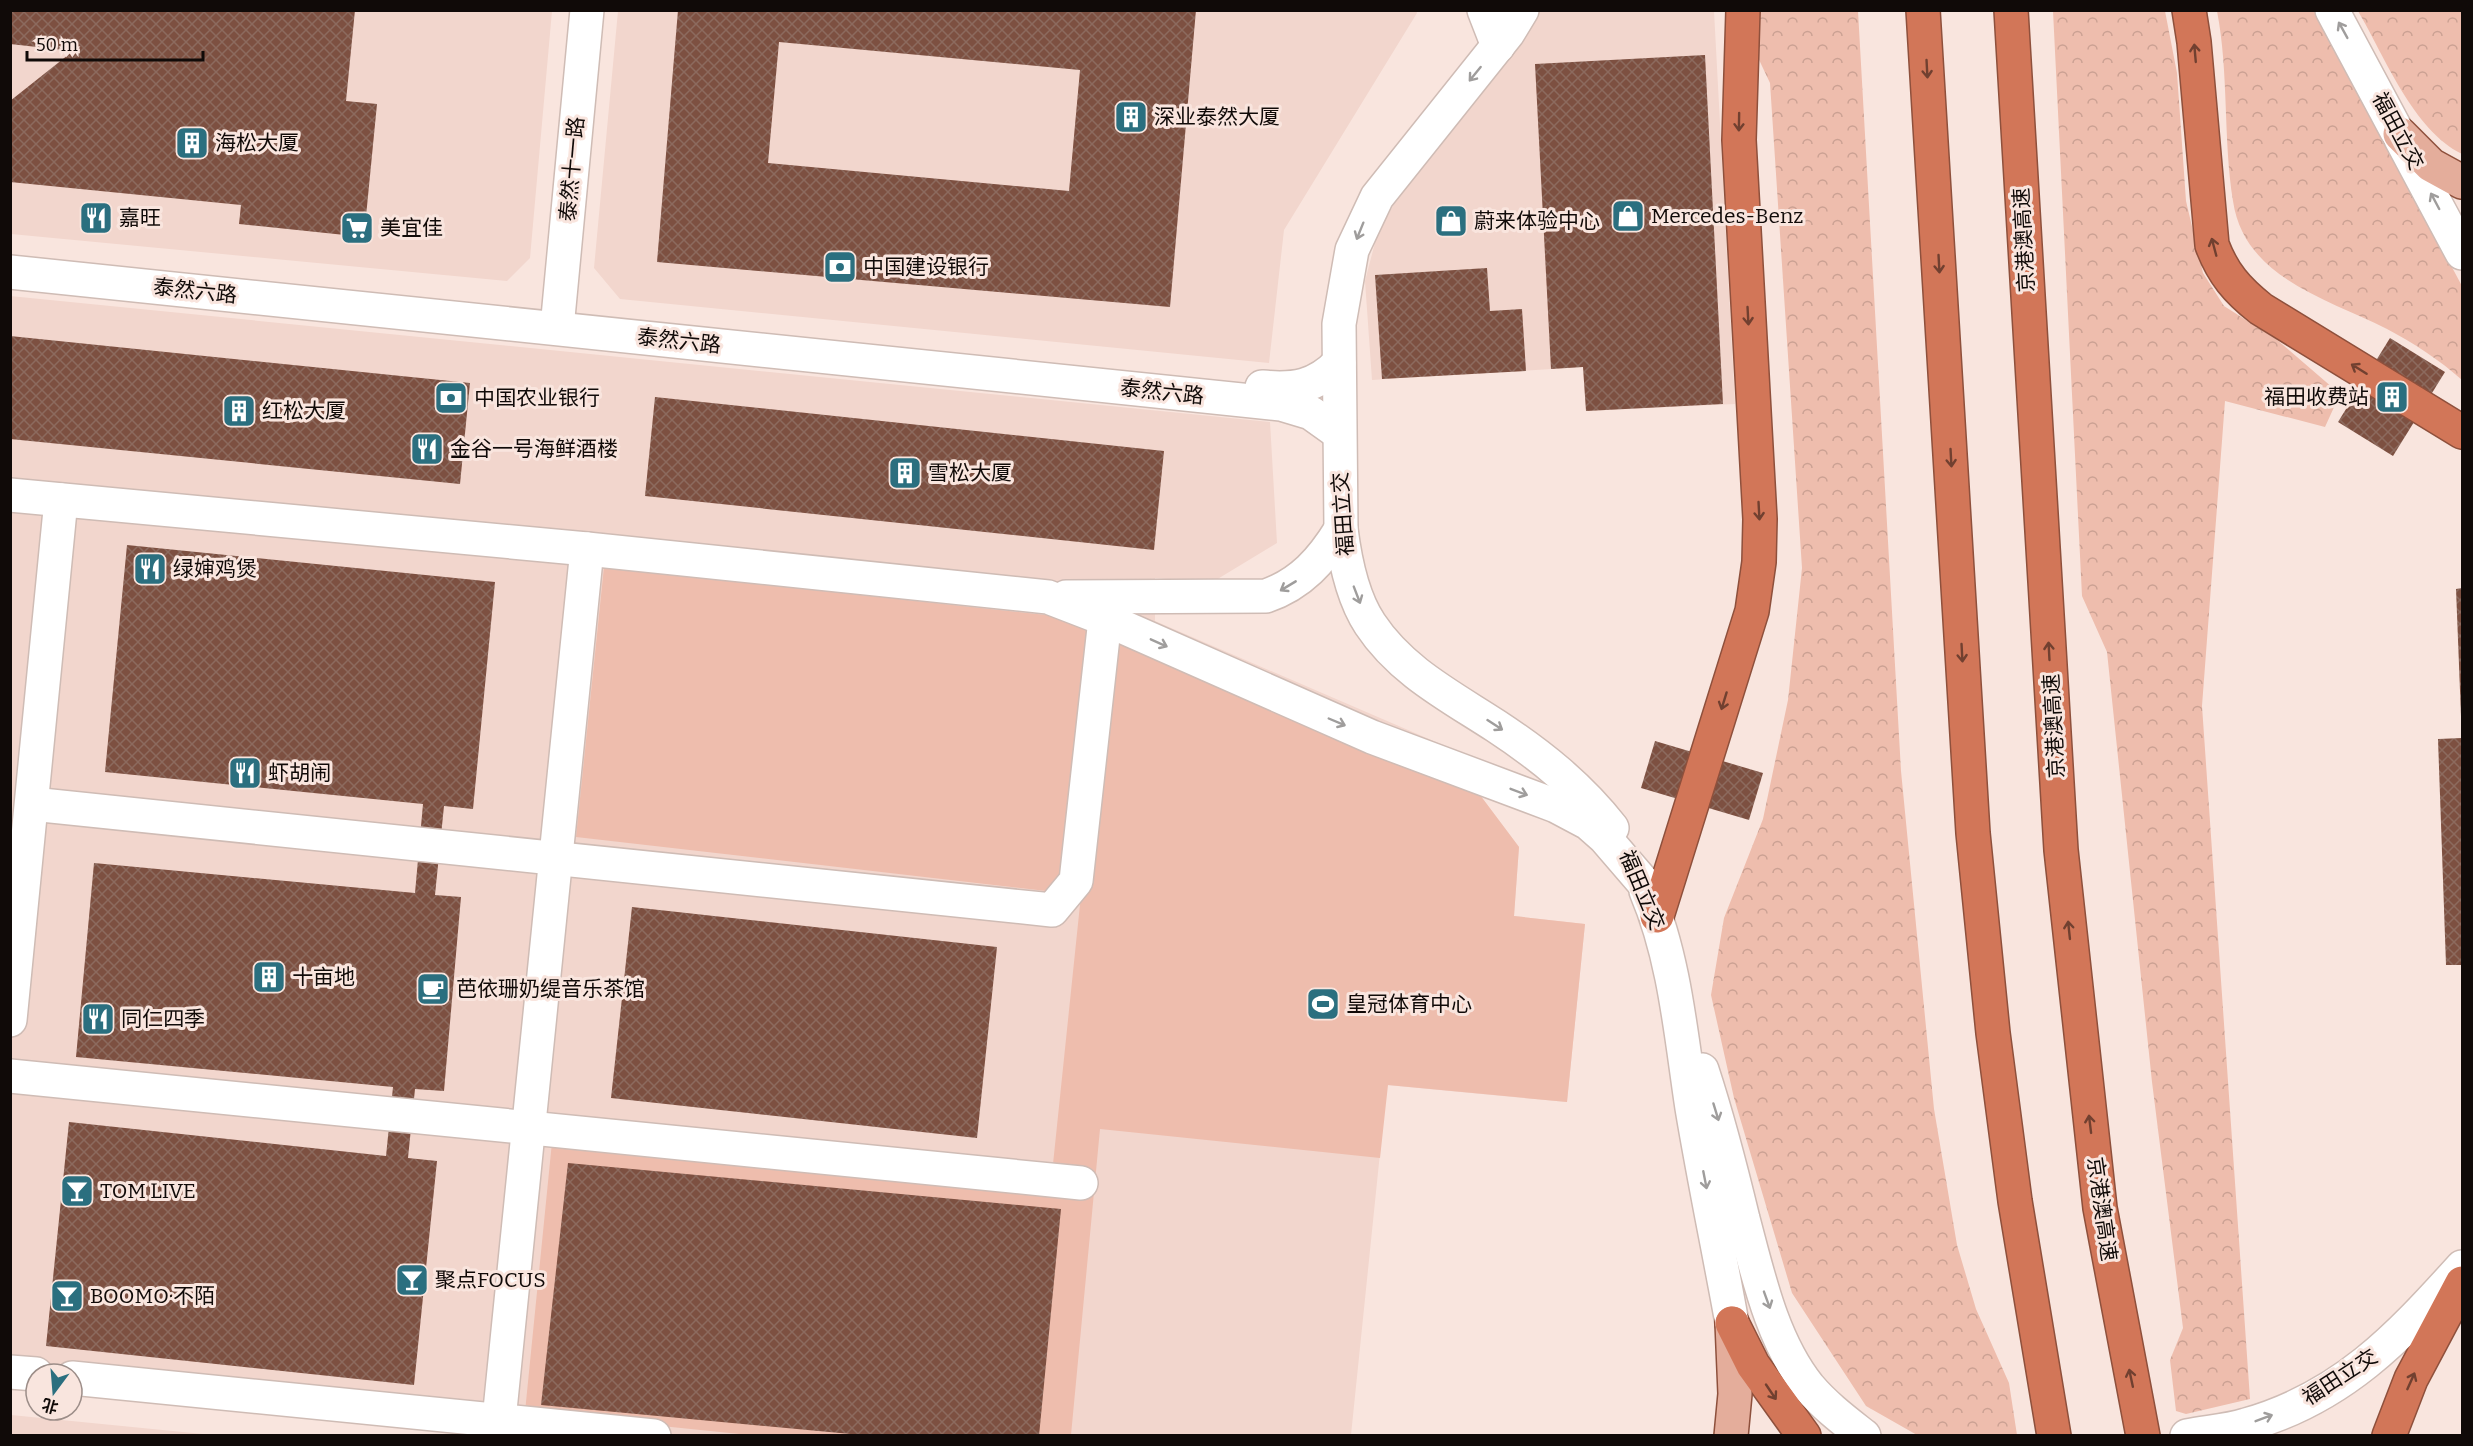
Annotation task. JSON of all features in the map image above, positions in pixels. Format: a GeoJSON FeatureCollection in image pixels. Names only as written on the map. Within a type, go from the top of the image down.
{"type":"FeatureCollection","features":[{"type":"Feature","properties":{"kind":"highway"},"geometry":{"type":"LineString","coordinates":[[1657,916],[1752,611],[1759,562],[1760,519],[1741,202],[1740,63],[1743,10]]}},
{"type":"Feature","properties":{"kind":"highway"},"geometry":{"type":"LineString","coordinates":[[1923,10],[1973,832],[1993,1033],[2015,1201],[2054,1436]]}},
{"type":"Feature","properties":{"kind":"highway","name":"京港澳高速"},"geometry":{"type":"LineString","coordinates":[[2011,10],[2061,850],[2100,1208],[2143,1436]]}},
{"type":"Feature","properties":{"kind":"highway"},"geometry":{"type":"LineString","coordinates":[[2189,10],[2194,42],[2212,245],[2221,269],[2236,289],[2261,309],[2463,432]]}},
{"type":"Feature","properties":{"kind":"highway"},"geometry":{"type":"LineString","coordinates":[[2389,1436],[2411,1379],[2463,1283]]}},
{"type":"Feature","properties":{"kind":"highway"},"geometry":{"type":"LineString","coordinates":[[1732,1323],[1753,1365],[1804,1436]]}},
{"type":"Feature","properties":{"kind":"main road"},"geometry":{"type":"LineString","coordinates":[[2400,134],[2431,165],[2463,182]]}},
{"type":"Feature","properties":{"kind":"main road"},"geometry":{"type":"LineString","coordinates":[[1731,1436],[1735,1394],[1732,1323]]}},
{"type":"Feature","properties":{"kind":"street","name":"泰然十一路"},"geometry":{"type":"LineString","coordinates":[[558,322],[587,10]]}},
{"type":"Feature","properties":{"kind":"street"},"geometry":{"type":"LineString","coordinates":[[1484,10],[1498,46]]}},
{"type":"Feature","properties":{"kind":"street","name":"福田立交"},"geometry":{"type":"LineString","coordinates":[[1522,10],[1498,46],[1377,197],[1365,218],[1352,250],[1344,283],[1339,324],[1341,529],[1345,559],[1355,592],[1368,622],[1388,648],[1432,685],[1514,738],[1566,777],[1594,805],[1618,836],[1642,881],[1657,916],[1671,977],[1694,1121],[1732,1323]]}},
{"type":"Feature","properties":{"kind":"street","name":"福田立交"},"geometry":{"type":"LineString","coordinates":[[2332,10],[2463,253]]}},
{"type":"Feature","properties":{"kind":"street","name":"泰然六路"},"geometry":{"type":"LineString","coordinates":[[10,258],[1281,404],[1311,413],[1339,433]]}},
{"type":"Feature","properties":{"kind":"street","name":"泰然六路"},"geometry":{"type":"LineString","coordinates":[[10,272],[1276,389],[1312,384],[1339,363]]}},
{"type":"Feature","properties":{"kind":"street"},"geometry":{"type":"LineString","coordinates":[[10,495],[587,549],[1048,597],[1266,596],[1283,591],[1313,568],[1341,529]]}},
{"type":"Feature","properties":{"kind":"street"},"geometry":{"type":"LineString","coordinates":[[10,1020],[16,903],[32,804],[61,500]]}},
{"type":"Feature","properties":{"kind":"street"},"geometry":{"type":"LineString","coordinates":[[499,1420],[587,549]]}},
{"type":"Feature","properties":{"kind":"street"},"geometry":{"type":"LineString","coordinates":[[1048,597],[1105,619],[1352,728],[1564,810],[1588,823],[1605,838],[1642,881]]}},
{"type":"Feature","properties":{"kind":"street"},"geometry":{"type":"LineString","coordinates":[[32,804],[1052,910],[1076,881],[1105,619]]}},
{"type":"Feature","properties":{"kind":"street","name":"福田立交"},"geometry":{"type":"LineString","coordinates":[[1671,977],[1717,1115],[1759,1280],[1783,1341],[1809,1387],[1836,1414],[1864,1436]]}},
{"type":"Feature","properties":{"kind":"street"},"geometry":{"type":"LineString","coordinates":[[10,1076],[1081,1183]]}},
{"type":"Feature","properties":{"kind":"street","name":"福田立交"},"geometry":{"type":"LineString","coordinates":[[2187,1436],[2246,1426],[2331,1388],[2400,1336],[2463,1267]]}},
{"type":"Feature","properties":{"kind":"street"},"geometry":{"type":"LineString","coordinates":[[84,1379],[654,1436]]}},
{"type":"Feature","properties":{"kind":"shaded area"},"geometry":{"type":"Polygon","coordinates":[[[1416,10],[1417,13],[1284,230],[1269,363],[620,299],[594,268],[618,11],[1416,10]]]}},
{"type":"Feature","properties":{"kind":"shaded area","name":"海松大厦"},"geometry":{"type":"Polygon","coordinates":[[[10,11],[552,11],[530,258],[507,281],[11,234],[10,11]]]}},
{"type":"Feature","properties":{"kind":"shaded area"},"geometry":{"type":"Polygon","coordinates":[[[1535,11],[1714,11],[1735,404],[1586,411],[1583,367],[1372,380],[1365,281],[1377,235],[1400,193],[1535,11]]]}},
{"type":"Feature","properties":{"kind":"shaded area"},"geometry":{"type":"Polygon","coordinates":[[[10,296],[1270,422],[1277,543],[1211,583],[1155,578],[1155,621],[1480,761],[1477,791],[1519,847],[1514,916],[1585,924],[1567,1102],[1387,1085],[1351,1435],[510,1436],[84,1376],[84,1362],[24,1362],[24,1379],[11,1385],[10,296]]]}},
{"type":"Feature","properties":{"kind":"shaded area"},"geometry":{"type":"Polygon","coordinates":[[[11,1415],[24,1416],[24,1422],[82,1422],[213,1435],[11,1435],[11,1415]]]}},
{"type":"Feature","properties":{"kind":"green space"},"geometry":{"type":"Polygon","coordinates":[[[1736,11],[1858,11],[1901,771],[1934,1109],[1957,1245],[1976,1309],[2009,1383],[2017,1435],[1917,1435],[1866,1406],[1792,1293],[1734,1098],[1711,995],[1724,918],[1763,819],[1788,700],[1802,568],[1770,83],[1736,11]]]}},
{"type":"Feature","properties":{"kind":"green space"},"geometry":{"type":"Polygon","coordinates":[[[2053,11],[2165,11],[2177,73],[2186,201],[2203,273],[2224,306],[2276,339],[2340,394],[2325,427],[2225,401],[2202,706],[2250,1399],[2186,1414],[2176,1411],[2170,1360],[2183,1328],[2152,1082],[2107,652],[2082,596],[2053,11]]]}},
{"type":"Feature","properties":{"kind":"green space"},"geometry":{"type":"Polygon","coordinates":[[[2217,11],[2315,11],[2462,286],[2462,380],[2436,359],[2397,334],[2292,283],[2253,249],[2240,227],[2233,201],[2221,34],[2217,11]]]}},
{"type":"Feature","properties":{"kind":"green space"},"geometry":{"type":"Polygon","coordinates":[[[2358,11],[2462,11],[2462,154],[2445,143],[2415,110],[2358,11]]]}},
{"type":"Feature","properties":{"kind":"green space","name":"皇冠体育中心"},"geometry":{"type":"Polygon","coordinates":[[[604,567],[1046,615],[1149,654],[1477,791],[1519,847],[1514,916],[1585,924],[1567,1102],[1388,1085],[1380,1158],[1100,1129],[1071,1435],[759,1436],[525,1412],[552,1142],[1050,1193],[1081,895],[576,837],[604,567]]]}},
{"type":"Feature","properties":{"kind":"building","name":"海松大厦"},"geometry":{"type":"Polygon","coordinates":[[[10,10],[355,10],[346,101],[377,104],[364,237],[239,224],[241,205],[10,182],[10,101],[73,51],[10,44],[10,10]]]}},
{"type":"Feature","properties":{"kind":"building","name":"深业泰然大厦"},"geometry":{"type":"Polygon","coordinates":[[[678,10],[1196,10],[1170,307],[657,262],[678,10]],[[779,42],[768,163],[1069,191],[1080,70],[779,42]]]}},
{"type":"Feature","properties":{"kind":"building","name":"Mercedes-Benz"},"geometry":{"type":"Polygon","coordinates":[[[1705,55],[1723,404],[1586,411],[1583,367],[1551,369],[1535,64],[1705,55]]]}},
{"type":"Feature","properties":{"kind":"building"},"geometry":{"type":"Polygon","coordinates":[[[1487,268],[1490,311],[1522,309],[1526,371],[1382,379],[1375,275],[1487,268]]]}},
{"type":"Feature","properties":{"kind":"building","name":"红松大厦"},"geometry":{"type":"Polygon","coordinates":[[[10,336],[470,383],[460,484],[10,439],[10,336]]]}},
{"type":"Feature","properties":{"kind":"building","name":"福田收费站"},"geometry":{"type":"Polygon","coordinates":[[[2390,338],[2445,372],[2393,456],[2338,422],[2390,338]]]}},
{"type":"Feature","properties":{"kind":"building","name":"雪松大厦"},"geometry":{"type":"Polygon","coordinates":[[[655,397],[1164,451],[1154,550],[645,496],[655,397]]]}},
{"type":"Feature","properties":{"kind":"building"},"geometry":{"type":"Polygon","coordinates":[[[127,545],[495,582],[473,809],[444,806],[435,895],[461,897],[444,1091],[415,1089],[408,1158],[437,1161],[414,1385],[46,1346],[69,1122],[386,1156],[393,1087],[76,1057],[94,863],[415,893],[423,804],[105,772],[127,545]]]}},
{"type":"Feature","properties":{"kind":"building"},"geometry":{"type":"Polygon","coordinates":[[[2462,588],[2462,716],[2461,716],[2456,589],[2462,588]]]}},
{"type":"Feature","properties":{"kind":"building"},"geometry":{"type":"Polygon","coordinates":[[[2462,738],[2462,965],[2446,965],[2438,739],[2462,738]]]}},
{"type":"Feature","properties":{"kind":"building"},"geometry":{"type":"Polygon","coordinates":[[[1655,741],[1763,773],[1749,820],[1641,788],[1655,741]]]}},
{"type":"Feature","properties":{"kind":"building"},"geometry":{"type":"Polygon","coordinates":[[[632,907],[997,947],[977,1138],[611,1098],[632,907]]]}},
{"type":"Feature","properties":{"kind":"building"},"geometry":{"type":"Polygon","coordinates":[[[568,1163],[1061,1209],[1039,1436],[872,1436],[541,1405],[568,1163]]]}},
{"type":"Feature","properties":{"kind":"place","name":"深业泰然大厦"},"geometry":{"type":"Point","coordinates":[1131,117]}},
{"type":"Feature","properties":{"kind":"place","name":"海松大厦"},"geometry":{"type":"Point","coordinates":[192,143]}},
{"type":"Feature","properties":{"kind":"place","name":"Mercedes-Benz"},"geometry":{"type":"Point","coordinates":[1628,216]}},
{"type":"Feature","properties":{"kind":"place","name":"嘉旺"},"geometry":{"type":"Point","coordinates":[96,218]}},
{"type":"Feature","properties":{"kind":"place","name":"蔚来体验中心"},"geometry":{"type":"Point","coordinates":[1451,221]}},
{"type":"Feature","properties":{"kind":"place","name":"美宜佳"},"geometry":{"type":"Point","coordinates":[357,228]}},
{"type":"Feature","properties":{"kind":"place","name":"中国建设银行"},"geometry":{"type":"Point","coordinates":[840,267]}},
{"type":"Feature","properties":{"kind":"place","name":"福田收费站"},"geometry":{"type":"Point","coordinates":[2392,397]}},
{"type":"Feature","properties":{"kind":"place","name":"中国农业银行"},"geometry":{"type":"Point","coordinates":[451,398]}},
{"type":"Feature","properties":{"kind":"place","name":"红松大厦"},"geometry":{"type":"Point","coordinates":[239,411]}},
{"type":"Feature","properties":{"kind":"place","name":"金谷一号海鲜酒楼"},"geometry":{"type":"Point","coordinates":[427,449]}},
{"type":"Feature","properties":{"kind":"place","name":"雪松大厦"},"geometry":{"type":"Point","coordinates":[905,473]}},
{"type":"Feature","properties":{"kind":"place","name":"绿婶鸡煲"},"geometry":{"type":"Point","coordinates":[150,569]}},
{"type":"Feature","properties":{"kind":"place","name":"虾胡闹"},"geometry":{"type":"Point","coordinates":[245,773]}},
{"type":"Feature","properties":{"kind":"place","name":"十亩地"},"geometry":{"type":"Point","coordinates":[269,977]}},
{"type":"Feature","properties":{"kind":"place","name":"芭依珊奶缇音乐茶馆"},"geometry":{"type":"Point","coordinates":[433,989]}},
{"type":"Feature","properties":{"kind":"place","name":"皇冠体育中心"},"geometry":{"type":"Point","coordinates":[1323,1004]}},
{"type":"Feature","properties":{"kind":"place","name":"同仁四季"},"geometry":{"type":"Point","coordinates":[98,1019]}},
{"type":"Feature","properties":{"kind":"place","name":"TOM LIVE"},"geometry":{"type":"Point","coordinates":[77,1191]}},
{"type":"Feature","properties":{"kind":"place","name":"聚点FOCUS"},"geometry":{"type":"Point","coordinates":[412,1280]}},
{"type":"Feature","properties":{"kind":"place","name":"BOOMO·不陌"},"geometry":{"type":"Point","coordinates":[67,1296]}}]}
